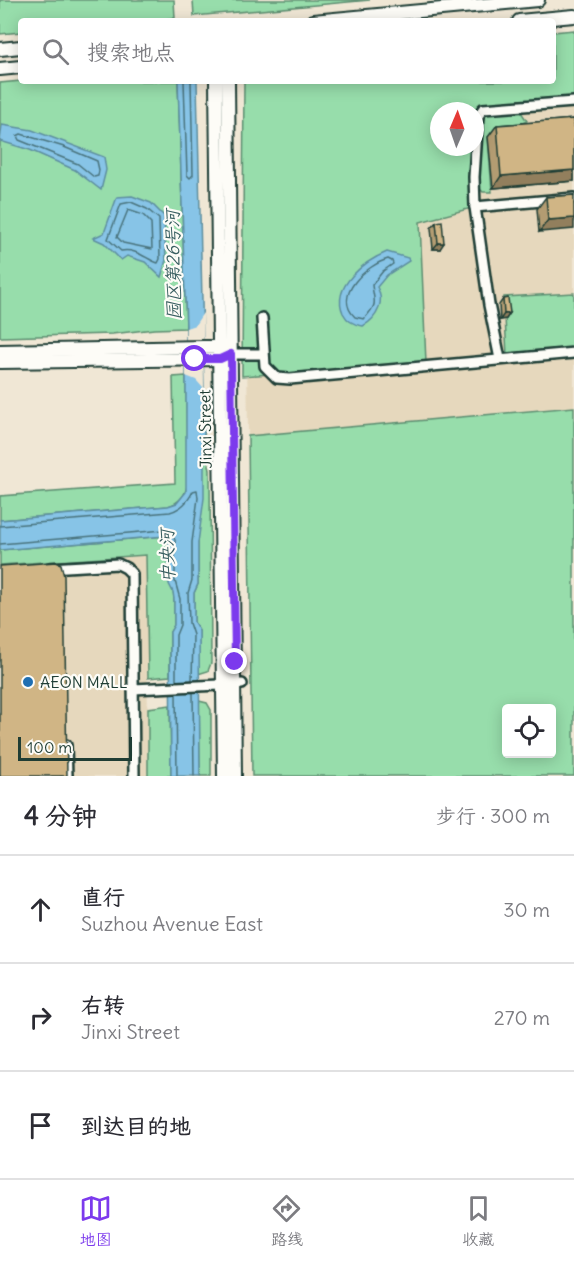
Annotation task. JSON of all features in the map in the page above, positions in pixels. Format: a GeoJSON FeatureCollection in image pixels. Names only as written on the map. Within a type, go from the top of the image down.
{"type":"FeatureCollection","features":[{"type":"Feature","properties":{"kind":"main road"},"geometry":{"type":"LineString","coordinates":[[345,18],[538,0]]}},
{"type":"Feature","properties":{"kind":"main road"},"geometry":{"type":"LineString","coordinates":[[552,18],[574,16]]}},
{"type":"Feature","properties":{"kind":"main road"},"geometry":{"type":"LineString","coordinates":[[0,49],[18,47]]}},
{"type":"Feature","properties":{"kind":"main road"},"geometry":{"type":"LineString","coordinates":[[0,69],[18,67]]}},
{"type":"Feature","properties":{"kind":"main road","name":"Jinxi Street"},"geometry":{"type":"LineString","coordinates":[[216,84],[235,776]]}},
{"type":"Feature","properties":{"kind":"main road","name":"Jinxi Street"},"geometry":{"type":"LineString","coordinates":[[224,353],[228,84]]}},
{"type":"Feature","properties":{"kind":"main road"},"geometry":{"type":"LineString","coordinates":[[0,351],[224,353]]}},
{"type":"Feature","properties":{"kind":"main road"},"geometry":{"type":"LineString","coordinates":[[0,362],[186,353]]}},
{"type":"Feature","properties":{"kind":"main road","name":"Jinxi Street"},"geometry":{"type":"LineString","coordinates":[[224,776],[233,684]]}},
{"type":"Feature","properties":{"kind":"lane"},"geometry":{"type":"LineString","coordinates":[[500,359],[487,295],[476,207],[475,153],[480,112],[483,109],[574,102]]}},
{"type":"Feature","properties":{"kind":"lane"},"geometry":{"type":"LineString","coordinates":[[476,207],[574,198]]}},
{"type":"Feature","properties":{"kind":"lane"},"geometry":{"type":"LineString","coordinates":[[262,318],[265,366],[278,378],[290,379],[574,353]]}},
{"type":"Feature","properties":{"kind":"lane"},"geometry":{"type":"LineString","coordinates":[[224,353],[263,354]]}},
{"type":"Feature","properties":{"kind":"lane"},"geometry":{"type":"LineString","coordinates":[[41,568],[118,564],[132,574],[134,776]]}},
{"type":"Feature","properties":{"kind":"lane"},"geometry":{"type":"LineString","coordinates":[[62,567],[62,579]]}},
{"type":"Feature","properties":{"kind":"lane"},"geometry":{"type":"LineString","coordinates":[[133,690],[233,684]]}},
{"type":"Feature","properties":{"kind":"lane"},"geometry":{"type":"LineString","coordinates":[[66,735],[67,776]]}},
{"type":"Feature","properties":{"kind":"shaded area"},"geometry":{"type":"Polygon","coordinates":[[[574,63],[574,407],[248,436],[244,94],[352,84],[556,84],[556,78],[574,63]]]}},
{"type":"Feature","properties":{"kind":"shaded area"},"geometry":{"type":"Polygon","coordinates":[[[147,555],[148,776],[0,776],[0,565],[147,555]]]}},
{"type":"Feature","properties":{"kind":"green space"},"geometry":{"type":"Polygon","coordinates":[[[0,0],[174,0],[175,18],[18,18],[18,32],[0,34],[0,0]]]}},
{"type":"Feature","properties":{"kind":"green space"},"geometry":{"type":"Polygon","coordinates":[[[193,0],[370,0],[194,16],[193,0]]]}},
{"type":"Feature","properties":{"kind":"green space"},"geometry":{"type":"Polygon","coordinates":[[[574,30],[574,104],[519,109],[527,121],[488,137],[492,192],[483,192],[477,186],[475,207],[420,222],[426,363],[242,376],[244,84],[556,84],[556,32],[574,30]]]}},
{"type":"Feature","properties":{"kind":"green space"},"geometry":{"type":"Polygon","coordinates":[[[18,81],[18,84],[178,84],[186,328],[112,334],[0,337],[0,83],[18,81]]]}},
{"type":"Feature","properties":{"kind":"green space"},"geometry":{"type":"Polygon","coordinates":[[[574,293],[574,352],[507,356],[504,297],[574,293]]]}},
{"type":"Feature","properties":{"kind":"green space"},"geometry":{"type":"Polygon","coordinates":[[[186,376],[187,486],[185,493],[178,501],[168,506],[0,520],[0,496],[175,483],[173,377],[186,376]]]}},
{"type":"Feature","properties":{"kind":"green space"},"geometry":{"type":"Polygon","coordinates":[[[574,407],[574,776],[252,776],[248,436],[574,407]]]}},
{"type":"Feature","properties":{"kind":"green space"},"geometry":{"type":"Polygon","coordinates":[[[203,415],[205,415],[204,438],[210,470],[211,663],[208,671],[198,674],[199,631],[194,622],[194,593],[198,584],[203,415]]]}},
{"type":"Feature","properties":{"kind":"green space"},"geometry":{"type":"Polygon","coordinates":[[[166,536],[169,541],[174,599],[174,625],[170,632],[170,676],[148,678],[146,555],[0,565],[0,550],[166,536]]]}},
{"type":"Feature","properties":{"kind":"green space"},"geometry":{"type":"Polygon","coordinates":[[[199,701],[207,703],[211,710],[211,776],[200,776],[199,701]]]}},
{"type":"Feature","properties":{"kind":"green space"},"geometry":{"type":"Polygon","coordinates":[[[170,705],[171,776],[148,776],[148,708],[170,705]]]}},
{"type":"Feature","properties":{"kind":"water"},"geometry":{"type":"Polygon","coordinates":[[[178,84],[197,84],[204,389],[204,498],[198,543],[198,584],[194,593],[194,622],[199,631],[200,776],[171,776],[170,632],[174,625],[174,599],[169,584],[168,538],[165,536],[0,550],[0,520],[168,506],[177,503],[186,492],[186,328],[178,84]]]}},
{"type":"Feature","properties":{"kind":"water"},"geometry":{"type":"Polygon","coordinates":[[[2,125],[32,130],[104,157],[106,170],[101,190],[75,170],[30,150],[0,141],[2,125]]]}},
{"type":"Feature","properties":{"kind":"water"},"geometry":{"type":"Polygon","coordinates":[[[132,196],[151,203],[164,216],[166,260],[161,277],[145,262],[127,256],[121,260],[104,243],[93,238],[104,233],[117,197],[132,196]]]}},
{"type":"Feature","properties":{"kind":"water"},"geometry":{"type":"Polygon","coordinates":[[[387,252],[408,258],[409,261],[387,275],[377,287],[380,303],[373,318],[363,326],[354,324],[343,313],[341,303],[346,284],[360,268],[387,252]]]}},
{"type":"Feature","properties":{"kind":"pier"},"geometry":{"type":"Polygon","coordinates":[[[203,313],[204,389],[196,380],[186,376],[186,328],[195,325],[203,313]]]}},
{"type":"Feature","properties":{"kind":"building"},"geometry":{"type":"Polygon","coordinates":[[[574,119],[574,170],[501,176],[497,125],[574,119]]]}},
{"type":"Feature","properties":{"kind":"building"},"geometry":{"type":"Polygon","coordinates":[[[574,195],[574,218],[548,220],[546,197],[574,195]]]}},
{"type":"Feature","properties":{"kind":"building"},"geometry":{"type":"Polygon","coordinates":[[[442,221],[444,243],[438,243],[436,222],[442,221]]]}},
{"type":"Feature","properties":{"kind":"building"},"geometry":{"type":"Polygon","coordinates":[[[508,298],[510,313],[504,314],[503,299],[508,298]]]}},
{"type":"Feature","properties":{"kind":"building","name":"AEON MALL"},"geometry":{"type":"Polygon","coordinates":[[[56,562],[61,564],[64,576],[67,776],[0,776],[0,566],[56,562]]]}},
{"type":"Feature","properties":{"kind":"place","name":"AEON MALL"},"geometry":{"type":"Point","coordinates":[28,682]}},
{"type":"Feature","properties":{"kind":"route"},"geometry":{"type":"LineString","coordinates":[[195,359],[220,359],[231,354],[235,662]]}},
{"type":"Feature","properties":{"kind":"water label","name":"园区第26号河"},"geometry":{"type":"Point","coordinates":[173,265]}},
{"type":"Feature","properties":{"kind":"water label","name":"中央河"},"geometry":{"type":"Point","coordinates":[167,556]}}]}
